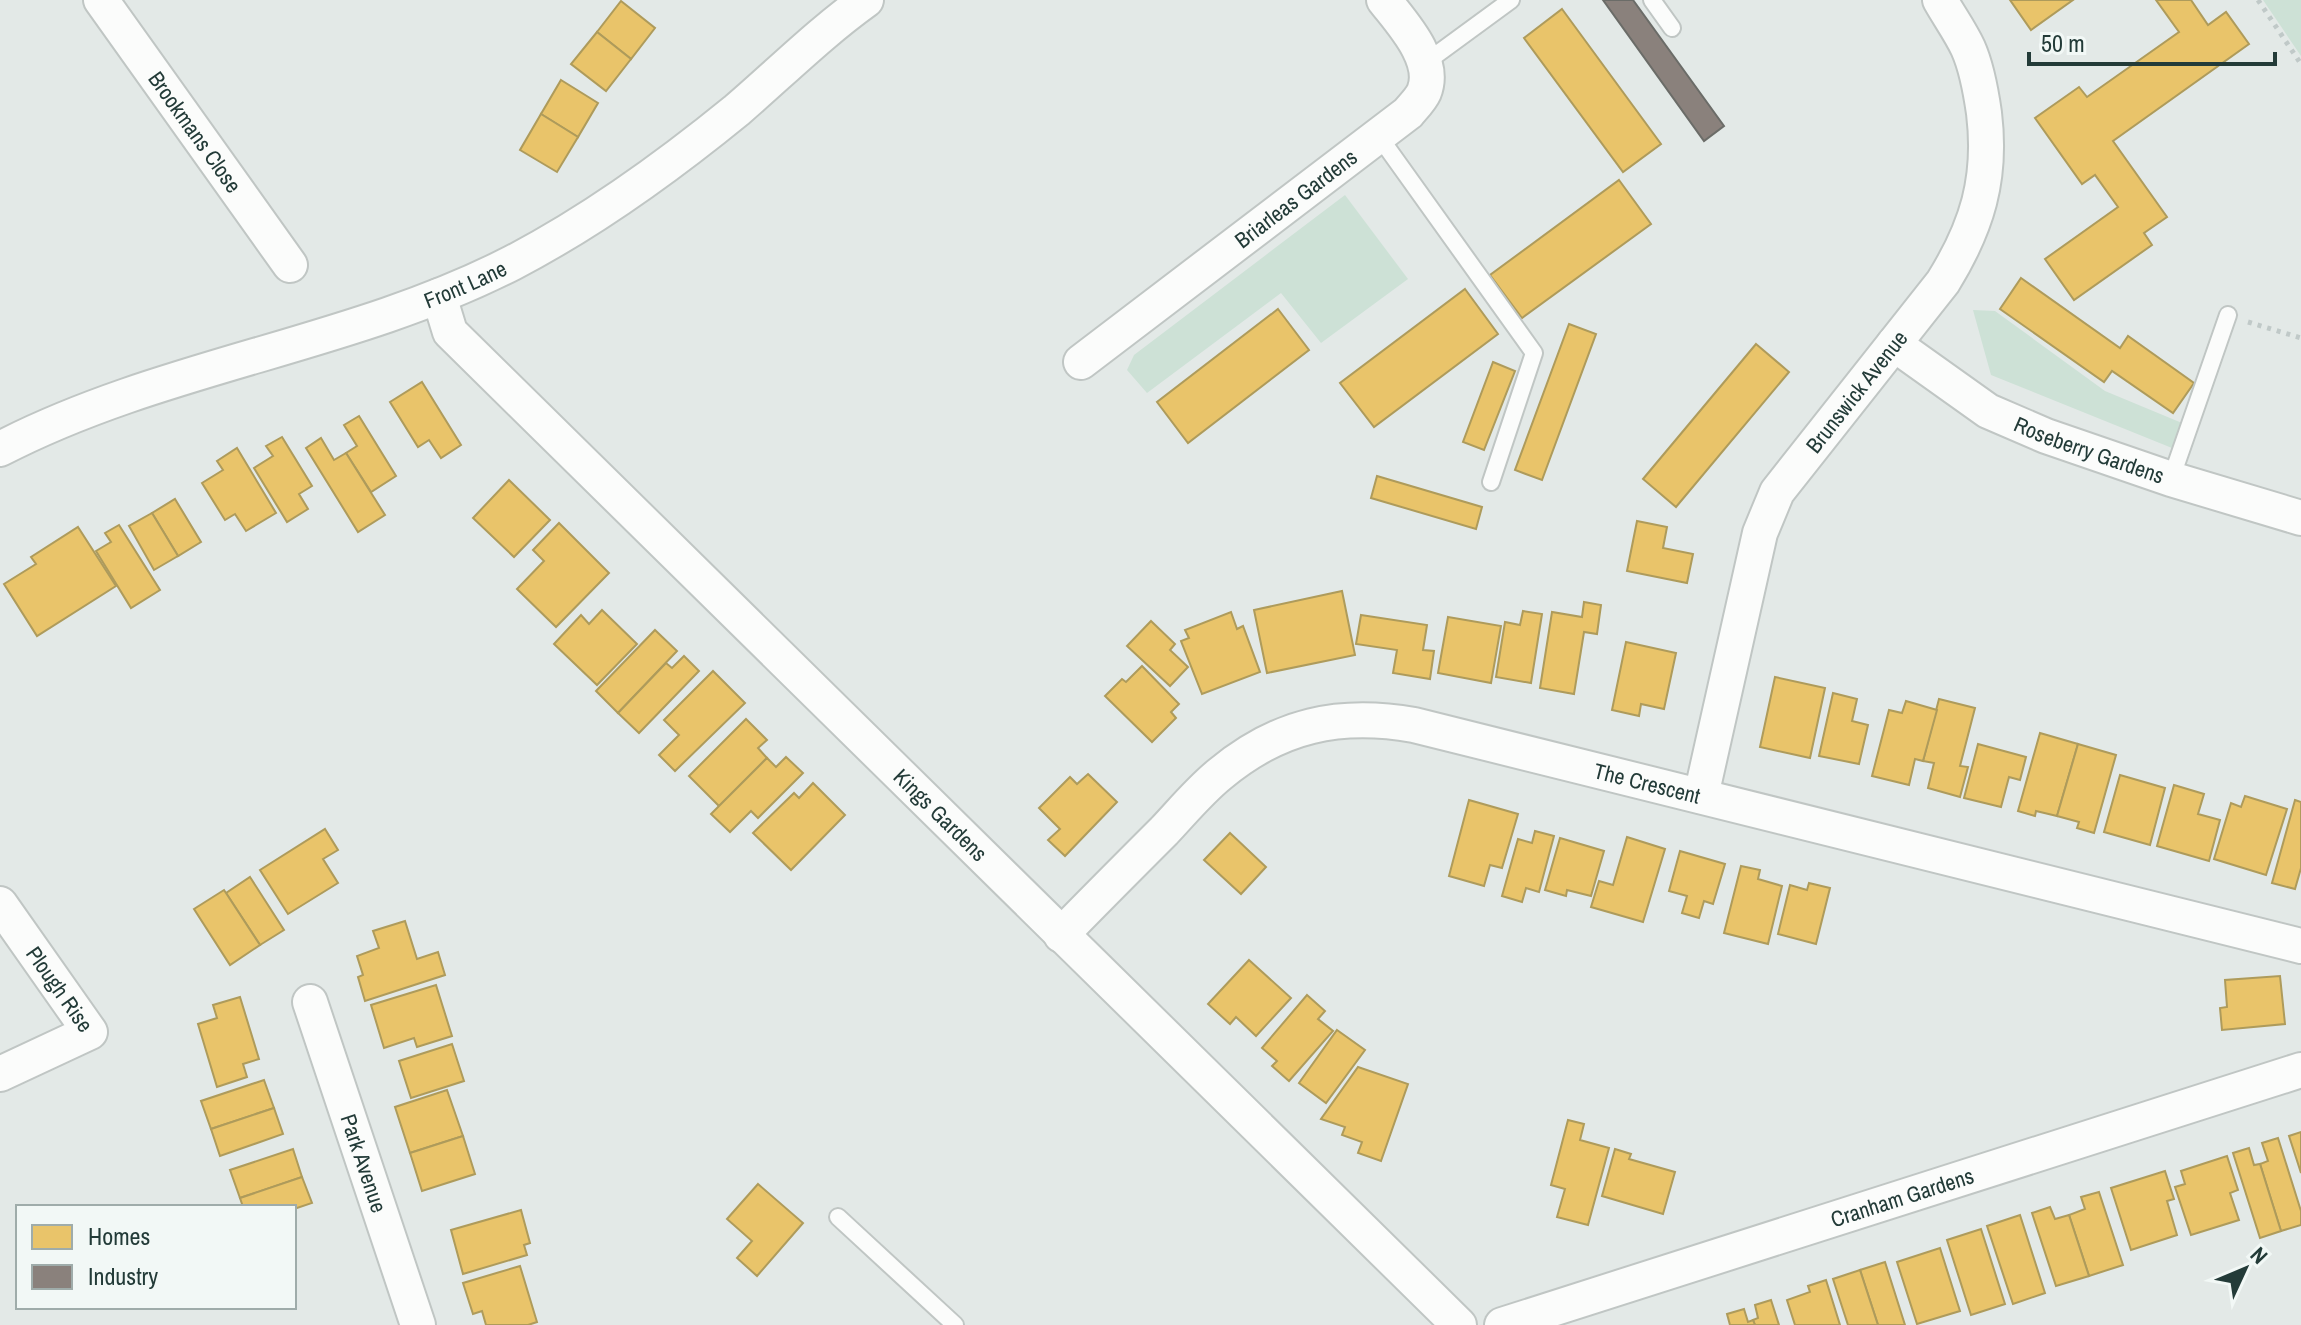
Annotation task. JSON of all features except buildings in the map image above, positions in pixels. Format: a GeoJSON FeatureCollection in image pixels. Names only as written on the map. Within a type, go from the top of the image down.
{"type":"FeatureCollection","features":[{"type":"Feature","properties":{"kind":"street","name":"Brookmans Close"},"geometry":{"type":"LineString","coordinates":[[101,0],[290,265]]}},
{"type":"Feature","properties":{"kind":"street","name":"Front Lane"},"geometry":{"type":"LineString","coordinates":[[0,449],[83,411],[439,296],[511,263],[587,221],[659,172],[738,109],[834,23],[866,0]]}},
{"type":"Feature","properties":{"kind":"street"},"geometry":{"type":"LineString","coordinates":[[1384,0],[1408,32],[1425,63]]}},
{"type":"Feature","properties":{"kind":"street","name":"Brunswick Avenue"},"geometry":{"type":"LineString","coordinates":[[1701,796],[1760,533],[1777,492],[1943,282],[1964,248],[1978,212],[1987,173],[1987,133],[1981,91],[1968,49],[1940,0]]}},
{"type":"Feature","properties":{"kind":"street","name":"Briarleas Gardens"},"geometry":{"type":"LineString","coordinates":[[1081,362],[1408,113],[1424,91],[1425,63]]}},
{"type":"Feature","properties":{"kind":"street","name":"Kings Gardens"},"geometry":{"type":"LineString","coordinates":[[439,296],[450,332],[1459,1325]]}},
{"type":"Feature","properties":{"kind":"street","name":"Roseberry Gardens"},"geometry":{"type":"LineString","coordinates":[[1894,344],[1988,411],[2046,436],[2171,479],[2301,518]]}},
{"type":"Feature","properties":{"kind":"street","name":"The Crescent"},"geometry":{"type":"LineString","coordinates":[[1061,935],[1219,775],[1256,748],[1295,730],[1333,721],[1376,718],[2301,946]]}},
{"type":"Feature","properties":{"kind":"street","name":"Plough Rise"},"geometry":{"type":"LineString","coordinates":[[0,904],[90,1032],[0,1074]]}},
{"type":"Feature","properties":{"kind":"street","name":"Park Avenue"},"geometry":{"type":"LineString","coordinates":[[310,1002],[418,1325]]}},
{"type":"Feature","properties":{"kind":"street","name":"Cranham Gardens"},"geometry":{"type":"LineString","coordinates":[[1502,1325],[2301,1070]]}},
{"type":"Feature","properties":{"kind":"lane"},"geometry":{"type":"LineString","coordinates":[[1425,63],[1511,0]]}},
{"type":"Feature","properties":{"kind":"lane"},"geometry":{"type":"LineString","coordinates":[[1652,0],[1672,28]]}},
{"type":"Feature","properties":{"kind":"lane"},"geometry":{"type":"LineString","coordinates":[[1378,135],[1534,353],[1491,482]]}},
{"type":"Feature","properties":{"kind":"lane"},"geometry":{"type":"LineString","coordinates":[[2171,479],[2228,315]]}},
{"type":"Feature","properties":{"kind":"lane"},"geometry":{"type":"LineString","coordinates":[[838,1217],[955,1325]]}},
{"type":"Feature","properties":{"kind":"path"},"geometry":{"type":"LineString","coordinates":[[2258,0],[2301,64]]}},
{"type":"Feature","properties":{"kind":"path"},"geometry":{"type":"LineString","coordinates":[[2228,315],[2301,338]]}},
{"type":"Feature","properties":{"kind":"green space"},"geometry":{"type":"Polygon","coordinates":[[[2263,0],[2301,0],[2301,56],[2263,0]]]}},
{"type":"Feature","properties":{"kind":"green space"},"geometry":{"type":"Polygon","coordinates":[[[1345,195],[1408,279],[1321,343],[1281,293],[1147,393],[1127,370],[1134,355],[1345,195]]]}},
{"type":"Feature","properties":{"kind":"green space"},"geometry":{"type":"Polygon","coordinates":[[[1973,310],[1995,311],[2105,391],[2182,423],[2172,448],[1991,375],[1973,310]]]}}]}
